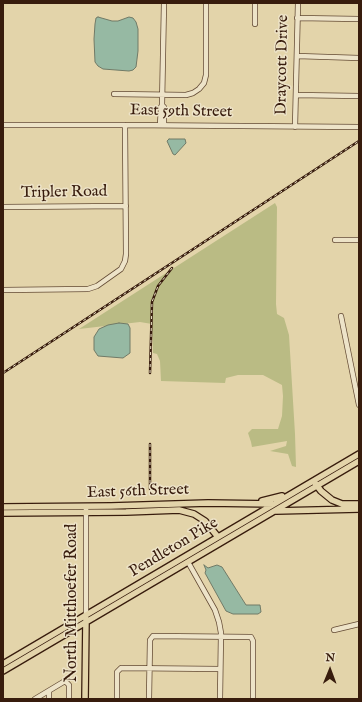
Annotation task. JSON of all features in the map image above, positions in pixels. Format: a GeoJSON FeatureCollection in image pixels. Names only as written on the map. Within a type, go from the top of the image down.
{"type":"FeatureCollection","features":[{"type":"Feature","properties":{"kind":"main road","name":"Pendleton Pike"},"geometry":{"type":"LineString","coordinates":[[3,671],[274,511],[359,454]]}},
{"type":"Feature","properties":{"kind":"main road","name":"Pendleton Pike"},"geometry":{"type":"LineString","coordinates":[[3,664],[298,490],[359,461]]}},
{"type":"Feature","properties":{"kind":"main road"},"geometry":{"type":"LineString","coordinates":[[315,483],[327,497],[332,500],[342,504],[359,504]]}},
{"type":"Feature","properties":{"kind":"main road"},"geometry":{"type":"LineString","coordinates":[[251,503],[276,498],[298,490]]}},
{"type":"Feature","properties":{"kind":"main road","name":"East 56th Street"},"geometry":{"type":"LineString","coordinates":[[3,513],[190,504],[274,504]]}},
{"type":"Feature","properties":{"kind":"main road","name":"East 56th Street"},"geometry":{"type":"LineString","coordinates":[[3,507],[86,510],[179,510],[194,514],[205,521],[218,537]]}},
{"type":"Feature","properties":{"kind":"main road"},"geometry":{"type":"LineString","coordinates":[[274,511],[359,509]]}},
{"type":"Feature","properties":{"kind":"main road","name":"North Mitthoefer Road"},"geometry":{"type":"LineString","coordinates":[[85,699],[86,616]]}},
{"type":"Feature","properties":{"kind":"street"},"geometry":{"type":"LineString","coordinates":[[162,125],[161,107],[163,95],[164,3]]}},
{"type":"Feature","properties":{"kind":"street"},"geometry":{"type":"LineString","coordinates":[[114,94],[191,94],[199,89],[204,83],[206,74],[206,3]]}},
{"type":"Feature","properties":{"kind":"street"},"geometry":{"type":"LineString","coordinates":[[255,3],[255,24]]}},
{"type":"Feature","properties":{"kind":"street","name":"Draycott Drive"},"geometry":{"type":"LineString","coordinates":[[295,127],[298,3]]}},
{"type":"Feature","properties":{"kind":"street"},"geometry":{"type":"LineString","coordinates":[[297,18],[359,19]]}},
{"type":"Feature","properties":{"kind":"street"},"geometry":{"type":"LineString","coordinates":[[297,56],[359,58]]}},
{"type":"Feature","properties":{"kind":"street"},"geometry":{"type":"LineString","coordinates":[[296,95],[359,96]]}},
{"type":"Feature","properties":{"kind":"street","name":"East 59th Street"},"geometry":{"type":"LineString","coordinates":[[3,125],[359,127]]}},
{"type":"Feature","properties":{"kind":"street"},"geometry":{"type":"LineString","coordinates":[[3,290],[92,288],[121,269],[126,260],[125,125]]}},
{"type":"Feature","properties":{"kind":"street","name":"Tripler Road"},"geometry":{"type":"LineString","coordinates":[[3,207],[126,206]]}},
{"type":"Feature","properties":{"kind":"street"},"geometry":{"type":"LineString","coordinates":[[335,240],[359,240]]}},
{"type":"Feature","properties":{"kind":"street"},"geometry":{"type":"LineString","coordinates":[[341,316],[359,405]]}},
{"type":"Feature","properties":{"kind":"street","name":"North Mitthoefer Road"},"geometry":{"type":"LineString","coordinates":[[86,510],[86,616]]}},
{"type":"Feature","properties":{"kind":"street"},"geometry":{"type":"LineString","coordinates":[[188,562],[217,613],[220,624],[220,699]]}},
{"type":"Feature","properties":{"kind":"street"},"geometry":{"type":"LineString","coordinates":[[334,630],[359,624]]}},
{"type":"Feature","properties":{"kind":"street"},"geometry":{"type":"LineString","coordinates":[[150,699],[149,669],[151,638],[153,636],[220,636],[249,637],[252,639],[253,699]]}},
{"type":"Feature","properties":{"kind":"street"},"geometry":{"type":"LineString","coordinates":[[117,699],[117,672],[119,669],[220,669]]}},
{"type":"Feature","properties":{"kind":"street"},"geometry":{"type":"LineString","coordinates":[[35,699],[64,682],[67,682],[69,685],[69,699]]}},
{"type":"Feature","properties":{"kind":"street"},"geometry":{"type":"LineString","coordinates":[[49,691],[49,699]]}},
{"type":"Feature","properties":{"kind":"shaded area"},"geometry":{"type":"Polygon","coordinates":[[[98,17],[118,21],[129,17],[133,18],[136,22],[138,29],[138,51],[136,67],[133,70],[103,69],[95,62],[95,24],[96,18],[98,17]]]}},
{"type":"Feature","properties":{"kind":"shaded area"},"geometry":{"type":"Polygon","coordinates":[[[169,139],[185,139],[186,143],[175,155],[173,154],[167,141],[169,139]]]}},
{"type":"Feature","properties":{"kind":"shaded area"},"geometry":{"type":"Polygon","coordinates":[[[275,203],[277,207],[276,304],[277,314],[284,318],[289,335],[296,467],[292,466],[288,454],[270,451],[286,446],[287,441],[252,447],[248,433],[252,429],[278,429],[282,416],[282,385],[263,375],[238,375],[226,378],[225,383],[161,381],[160,361],[157,354],[153,353],[152,324],[140,322],[79,329],[275,203]]]}},
{"type":"Feature","properties":{"kind":"shaded area"},"geometry":{"type":"Polygon","coordinates":[[[119,323],[128,324],[130,328],[130,353],[123,358],[98,356],[94,350],[94,337],[99,329],[108,325],[119,323]]]}},
{"type":"Feature","properties":{"kind":"shaded area"},"geometry":{"type":"Polygon","coordinates":[[[204,565],[208,568],[217,565],[222,567],[246,605],[260,605],[261,612],[258,614],[233,614],[226,611],[205,573],[206,570],[204,565]]]}},
{"type":"Feature","properties":{"kind":"railway"},"geometry":{"type":"LineString","coordinates":[[3,373],[359,141]]}},
{"type":"Feature","properties":{"kind":"railway"},"geometry":{"type":"LineString","coordinates":[[150,373],[152,302],[158,286],[172,268]]}},
{"type":"Feature","properties":{"kind":"railway"},"geometry":{"type":"LineString","coordinates":[[150,444],[150,489]]}}]}
